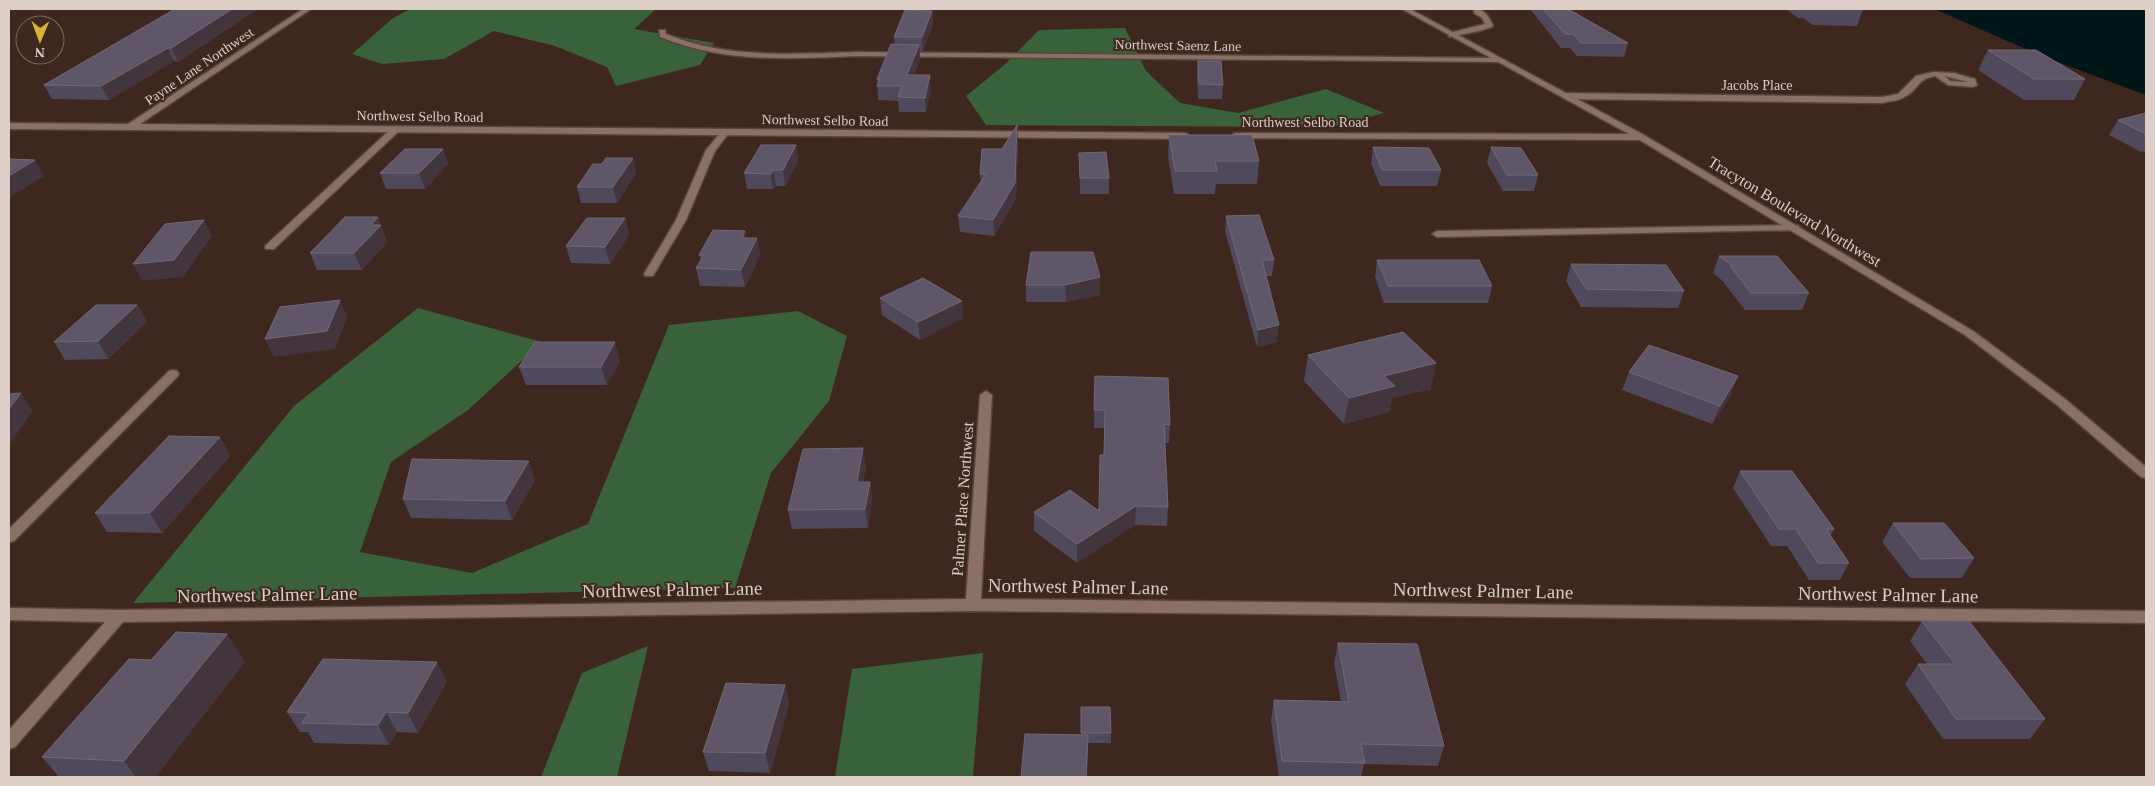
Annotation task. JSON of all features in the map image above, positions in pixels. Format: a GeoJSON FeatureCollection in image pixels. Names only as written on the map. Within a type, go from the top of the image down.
{"type":"FeatureCollection","features":[{"type":"Feature","properties":{"kind":"street","name":"Payne Lane Northwest"},"geometry":{"type":"LineString","coordinates":[[130,127],[307,9]]}},
{"type":"Feature","properties":{"kind":"street","name":"Tracyton Boulevard Northwest"},"geometry":{"type":"LineString","coordinates":[[1405,9],[1641,137],[1795,228],[1990,348],[2061,402],[2146,474]]}},
{"type":"Feature","properties":{"kind":"street"},"geometry":{"type":"LineString","coordinates":[[1452,35],[1479,29],[1489,24],[1485,16],[1477,11]]}},
{"type":"Feature","properties":{"kind":"street","name":"Northwest Saenz Lane"},"geometry":{"type":"LineString","coordinates":[[662,32],[662,36],[675,42],[700,48],[732,53],[770,55],[857,54],[1498,60]]}},
{"type":"Feature","properties":{"kind":"street","name":"Jacobs Place"},"geometry":{"type":"LineString","coordinates":[[1567,96],[1882,100],[1905,94],[1920,77],[1938,75]]}},
{"type":"Feature","properties":{"kind":"street","name":"Northwest Selbo Road"},"geometry":{"type":"LineString","coordinates":[[9,126],[1198,136]]}},
{"type":"Feature","properties":{"kind":"street"},"geometry":{"type":"LineString","coordinates":[[270,247],[396,129]]}},
{"type":"Feature","properties":{"kind":"street"},"geometry":{"type":"LineString","coordinates":[[649,274],[681,220],[711,150],[725,132]]}},
{"type":"Feature","properties":{"kind":"street","name":"Northwest Selbo Road"},"geometry":{"type":"LineString","coordinates":[[1227,136],[1641,137]]}},
{"type":"Feature","properties":{"kind":"street"},"geometry":{"type":"LineString","coordinates":[[1437,234],[1795,228]]}},
{"type":"Feature","properties":{"kind":"street"},"geometry":{"type":"LineString","coordinates":[[9,537],[173,374]]}},
{"type":"Feature","properties":{"kind":"street","name":"Palmer Place Northwest"},"geometry":{"type":"LineString","coordinates":[[972,605],[986,395]]}},
{"type":"Feature","properties":{"kind":"street","name":"Northwest Palmer Lane"},"geometry":{"type":"LineString","coordinates":[[9,614],[119,616],[972,605],[2146,617]]}},
{"type":"Feature","properties":{"kind":"street"},"geometry":{"type":"LineString","coordinates":[[9,742],[119,616]]}},
{"type":"Feature","properties":{"kind":"green space"},"geometry":{"type":"Polygon","coordinates":[[[411,9],[656,9],[634,29],[714,43],[700,65],[616,86],[607,67],[555,46],[494,31],[444,59],[382,64],[352,54],[393,18],[411,9]]]}},
{"type":"Feature","properties":{"kind":"green space"},"geometry":{"type":"Polygon","coordinates":[[[1125,28],[1146,71],[1180,103],[1238,113],[1326,89],[1384,113],[1332,127],[986,125],[966,96],[1003,66],[1039,30],[1125,28]]]}},
{"type":"Feature","properties":{"kind":"green space"},"geometry":{"type":"Polygon","coordinates":[[[418,308],[542,342],[468,410],[391,462],[360,552],[472,573],[588,524],[669,325],[798,311],[847,336],[829,401],[771,473],[735,588],[133,603],[294,406],[418,308]]]}},
{"type":"Feature","properties":{"kind":"green space"},"geometry":{"type":"Polygon","coordinates":[[[648,646],[617,777],[541,777],[582,673],[648,646]]]}},
{"type":"Feature","properties":{"kind":"green space"},"geometry":{"type":"Polygon","coordinates":[[[983,653],[973,777],[835,777],[852,669],[983,653]]]}},
{"type":"Feature","properties":{"kind":"shaded area"},"geometry":{"type":"Polygon","coordinates":[[[1934,9],[2146,9],[2146,95],[2042,56],[1934,9]]]}},
{"type":"Feature","properties":{"kind":"building"},"geometry":{"type":"Polygon","coordinates":[[[175,9],[232,9],[171,48],[101,86],[44,85],[175,9]]]}},
{"type":"Feature","properties":{"kind":"building"},"geometry":{"type":"Polygon","coordinates":[[[1543,9],[1568,9],[1628,43],[1581,43],[1573,34],[1565,34],[1543,9]]]}},
{"type":"Feature","properties":{"kind":"building"},"geometry":{"type":"Polygon","coordinates":[[[905,10],[932,11],[922,37],[894,37],[905,10]]]}},
{"type":"Feature","properties":{"kind":"building"},"geometry":{"type":"Polygon","coordinates":[[[891,44],[919,45],[907,75],[930,75],[925,98],[898,97],[902,86],[877,86],[880,79],[877,79],[891,44]]]}},
{"type":"Feature","properties":{"kind":"building"},"geometry":{"type":"Polygon","coordinates":[[[1988,50],[2036,50],[2085,79],[2034,79],[1988,50]]]}},
{"type":"Feature","properties":{"kind":"building"},"geometry":{"type":"Polygon","coordinates":[[[1198,61],[1221,61],[1223,85],[1199,84],[1198,61]]]}},
{"type":"Feature","properties":{"kind":"building"},"geometry":{"type":"Polygon","coordinates":[[[2146,113],[2146,134],[2118,120],[2146,113]]]}},
{"type":"Feature","properties":{"kind":"building"},"geometry":{"type":"Polygon","coordinates":[[[1017,125],[1015,183],[993,220],[958,216],[986,174],[980,174],[982,149],[1002,149],[1017,125]]]}},
{"type":"Feature","properties":{"kind":"building"},"geometry":{"type":"Polygon","coordinates":[[[1169,135],[1252,135],[1259,161],[1215,161],[1217,171],[1175,171],[1169,135]]]}},
{"type":"Feature","properties":{"kind":"building"},"geometry":{"type":"Polygon","coordinates":[[[761,145],[796,145],[783,170],[773,170],[771,174],[744,173],[761,145]]]}},
{"type":"Feature","properties":{"kind":"building"},"geometry":{"type":"Polygon","coordinates":[[[1373,147],[1429,148],[1441,170],[1382,170],[1373,147]]]}},
{"type":"Feature","properties":{"kind":"building"},"geometry":{"type":"Polygon","coordinates":[[[1491,147],[1521,148],[1538,175],[1507,175],[1491,147]]]}},
{"type":"Feature","properties":{"kind":"building"},"geometry":{"type":"Polygon","coordinates":[[[405,149],[443,149],[419,173],[380,173],[405,149]]]}},
{"type":"Feature","properties":{"kind":"building"},"geometry":{"type":"Polygon","coordinates":[[[1106,152],[1109,178],[1080,178],[1079,153],[1106,152]]]}},
{"type":"Feature","properties":{"kind":"building"},"geometry":{"type":"Polygon","coordinates":[[[606,158],[633,158],[613,187],[577,187],[593,164],[602,164],[606,158]]]}},
{"type":"Feature","properties":{"kind":"building"},"geometry":{"type":"Polygon","coordinates":[[[9,159],[35,160],[9,176],[9,159]]]}},
{"type":"Feature","properties":{"kind":"building"},"geometry":{"type":"Polygon","coordinates":[[[1259,215],[1274,260],[1262,260],[1279,325],[1258,330],[1226,216],[1259,215]]]}},
{"type":"Feature","properties":{"kind":"building"},"geometry":{"type":"Polygon","coordinates":[[[345,217],[378,217],[371,225],[381,225],[354,253],[310,253],[345,217]]]}},
{"type":"Feature","properties":{"kind":"building"},"geometry":{"type":"Polygon","coordinates":[[[587,218],[625,218],[605,247],[566,246],[587,218]]]}},
{"type":"Feature","properties":{"kind":"building"},"geometry":{"type":"Polygon","coordinates":[[[204,220],[174,260],[133,264],[165,224],[204,220]]]}},
{"type":"Feature","properties":{"kind":"building"},"geometry":{"type":"Polygon","coordinates":[[[713,230],[745,231],[742,238],[757,238],[741,270],[696,268],[704,255],[699,255],[713,230]]]}},
{"type":"Feature","properties":{"kind":"building"},"geometry":{"type":"Polygon","coordinates":[[[1031,252],[1093,252],[1100,277],[1065,285],[1026,285],[1031,252]]]}},
{"type":"Feature","properties":{"kind":"building"},"geometry":{"type":"Polygon","coordinates":[[[1719,256],[1777,256],[1809,293],[1751,293],[1730,266],[1733,266],[1719,256]]]}},
{"type":"Feature","properties":{"kind":"building"},"geometry":{"type":"Polygon","coordinates":[[[1377,260],[1479,260],[1492,286],[1388,286],[1377,260]]]}},
{"type":"Feature","properties":{"kind":"building"},"geometry":{"type":"Polygon","coordinates":[[[1571,264],[1666,265],[1684,291],[1586,289],[1571,264]]]}},
{"type":"Feature","properties":{"kind":"building"},"geometry":{"type":"Polygon","coordinates":[[[923,278],[962,301],[918,322],[880,298],[923,278]]]}},
{"type":"Feature","properties":{"kind":"building"},"geometry":{"type":"Polygon","coordinates":[[[340,300],[327,331],[265,339],[280,307],[340,300]]]}},
{"type":"Feature","properties":{"kind":"building"},"geometry":{"type":"Polygon","coordinates":[[[96,305],[137,305],[98,341],[54,342],[96,305]]]}},
{"type":"Feature","properties":{"kind":"building"},"geometry":{"type":"Polygon","coordinates":[[[1403,332],[1436,363],[1384,376],[1395,386],[1349,398],[1308,355],[1403,332]]]}},
{"type":"Feature","properties":{"kind":"building"},"geometry":{"type":"Polygon","coordinates":[[[535,342],[615,342],[601,367],[519,367],[535,342]]]}},
{"type":"Feature","properties":{"kind":"building"},"geometry":{"type":"Polygon","coordinates":[[[1649,345],[1738,376],[1720,406],[1629,372],[1649,345]]]}},
{"type":"Feature","properties":{"kind":"building"},"geometry":{"type":"Polygon","coordinates":[[[1095,376],[1168,378],[1170,425],[1164,424],[1168,507],[1136,506],[1077,544],[1034,512],[1070,490],[1099,511],[1100,455],[1104,455],[1105,410],[1094,410],[1095,376]]]}},
{"type":"Feature","properties":{"kind":"building"},"geometry":{"type":"Polygon","coordinates":[[[21,393],[9,409],[9,394],[21,393]]]}},
{"type":"Feature","properties":{"kind":"building"},"geometry":{"type":"Polygon","coordinates":[[[169,436],[220,437],[150,513],[95,513],[169,436]]]}},
{"type":"Feature","properties":{"kind":"building"},"geometry":{"type":"Polygon","coordinates":[[[863,448],[857,482],[870,482],[865,509],[788,510],[803,449],[863,448]]]}},
{"type":"Feature","properties":{"kind":"building"},"geometry":{"type":"Polygon","coordinates":[[[412,459],[529,461],[505,501],[403,499],[412,459]]]}},
{"type":"Feature","properties":{"kind":"building"},"geometry":{"type":"Polygon","coordinates":[[[1740,471],[1792,471],[1834,529],[1826,529],[1849,563],[1818,563],[1796,529],[1779,529],[1740,471]]]}},
{"type":"Feature","properties":{"kind":"building"},"geometry":{"type":"Polygon","coordinates":[[[1893,523],[1944,523],[1974,558],[1921,559],[1893,523]]]}},
{"type":"Feature","properties":{"kind":"building"},"geometry":{"type":"Polygon","coordinates":[[[1922,621],[1969,621],[2045,719],[1956,719],[1918,664],[1955,664],[1922,621]]]}},
{"type":"Feature","properties":{"kind":"building"},"geometry":{"type":"Polygon","coordinates":[[[176,632],[227,634],[124,761],[42,757],[129,659],[151,660],[176,632]]]}},
{"type":"Feature","properties":{"kind":"building"},"geometry":{"type":"Polygon","coordinates":[[[1338,643],[1417,644],[1444,746],[1361,744],[1365,763],[1282,761],[1274,700],[1349,702],[1338,643]]]}},
{"type":"Feature","properties":{"kind":"building"},"geometry":{"type":"Polygon","coordinates":[[[323,659],[437,662],[408,713],[386,712],[378,725],[302,723],[309,713],[287,712],[323,659]]]}},
{"type":"Feature","properties":{"kind":"building"},"geometry":{"type":"Polygon","coordinates":[[[726,683],[785,685],[765,753],[703,752],[726,683]]]}},
{"type":"Feature","properties":{"kind":"building"},"geometry":{"type":"Polygon","coordinates":[[[1081,707],[1110,707],[1111,733],[1081,733],[1081,707]]]}},
{"type":"Feature","properties":{"kind":"building"},"geometry":{"type":"Polygon","coordinates":[[[1025,734],[1088,735],[1086,777],[1021,777],[1025,734]]]}}]}
